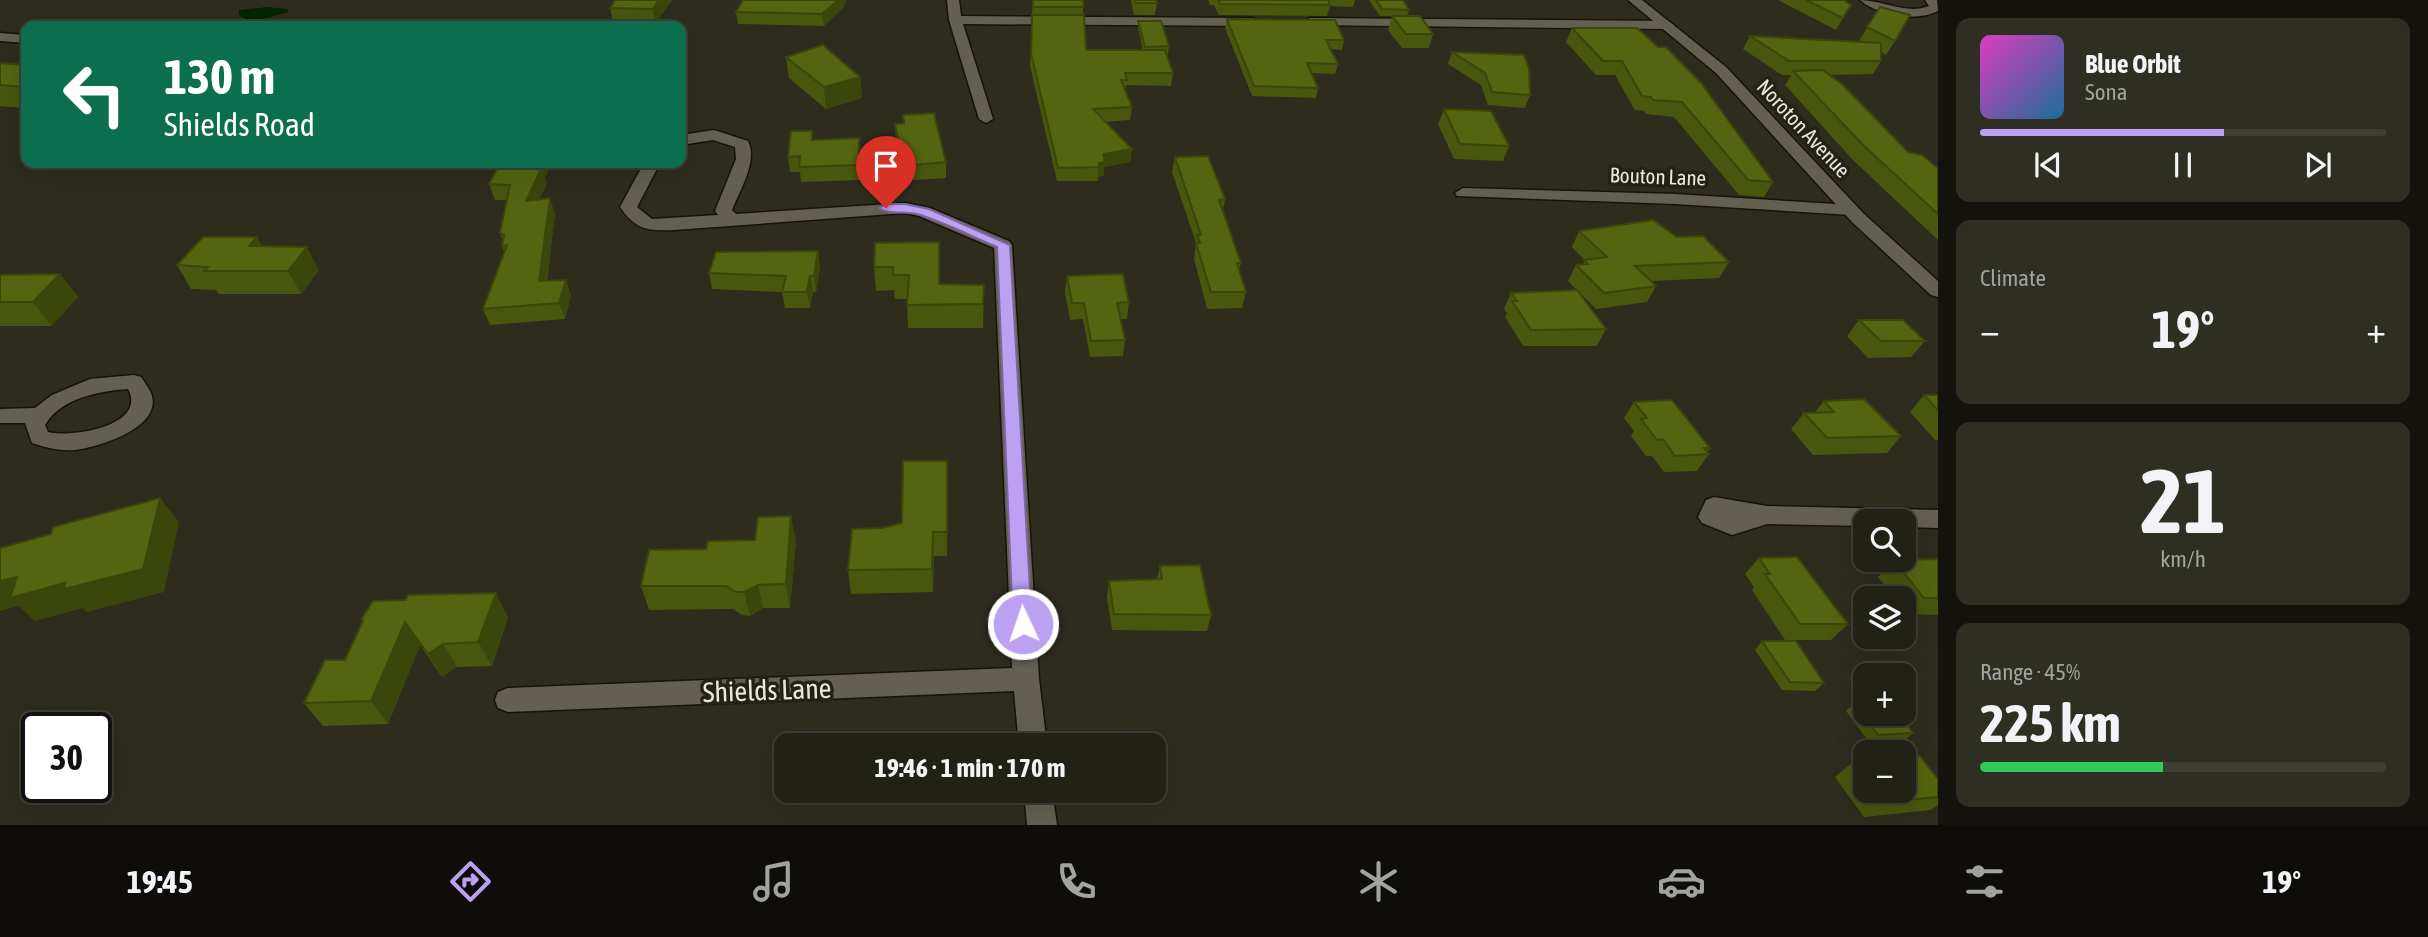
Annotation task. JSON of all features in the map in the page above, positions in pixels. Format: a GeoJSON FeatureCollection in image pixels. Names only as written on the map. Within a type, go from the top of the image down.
{"type":"FeatureCollection","features":[{"type":"Feature","properties":{"kind":"street"},"geometry":{"type":"LineString","coordinates":[[953,0],[954,20],[986,119]]}},
{"type":"Feature","properties":{"kind":"street","name":"Noroton Avenue"},"geometry":{"type":"LineString","coordinates":[[1634,0],[1721,70],[1851,210],[1938,290]]}},
{"type":"Feature","properties":{"kind":"street"},"geometry":{"type":"LineString","coordinates":[[1866,0],[1891,9],[1921,12],[1936,7],[1931,0]]}},
{"type":"Feature","properties":{"kind":"street"},"geometry":{"type":"LineString","coordinates":[[954,20],[1262,22]]}},
{"type":"Feature","properties":{"kind":"street"},"geometry":{"type":"LineString","coordinates":[[1290,22],[1667,24]]}},
{"type":"Feature","properties":{"kind":"street"},"geometry":{"type":"LineString","coordinates":[[0,37],[21,39]]}},
{"type":"Feature","properties":{"kind":"street"},"geometry":{"type":"LineString","coordinates":[[686,139],[714,135],[743,144],[744,159],[723,211],[732,219]]}},
{"type":"Feature","properties":{"kind":"street"},"geometry":{"type":"LineString","coordinates":[[649,168],[628,207],[636,218],[644,223],[905,208],[924,212],[1003,245],[1026,679],[1032,733]]}},
{"type":"Feature","properties":{"kind":"street","name":"Bouton Lane"},"geometry":{"type":"LineString","coordinates":[[1463,193],[1675,199],[1851,210]]}},
{"type":"Feature","properties":{"kind":"street"},"geometry":{"type":"LineString","coordinates":[[0,416],[40,415],[59,400],[97,384],[116,381],[134,382],[142,391],[144,401],[137,414],[119,430],[69,445],[40,439],[34,425],[40,415]]}},
{"type":"Feature","properties":{"kind":"street"},"geometry":{"type":"LineString","coordinates":[[1767,515],[1938,519]]}},
{"type":"Feature","properties":{"kind":"street","name":"Shields Lane"},"geometry":{"type":"LineString","coordinates":[[508,701],[1026,679]]}},
{"type":"Feature","properties":{"kind":"street"},"geometry":{"type":"LineString","coordinates":[[1039,803],[1041,825]]}},
{"type":"Feature","properties":{"kind":"shaded area"},"geometry":{"type":"Polygon","coordinates":[[[267,7],[287,9],[289,12],[257,20],[239,15],[239,10],[267,7]]]}},
{"type":"Feature","properties":{"kind":"building"},"geometry":{"type":"Polygon","coordinates":[[[615,0],[659,0],[653,9],[610,8],[615,0]]]}},
{"type":"Feature","properties":{"kind":"building"},"geometry":{"type":"Polygon","coordinates":[[[743,0],[838,0],[822,14],[736,12],[743,0]]]}},
{"type":"Feature","properties":{"kind":"building"},"geometry":{"type":"Polygon","coordinates":[[[1033,0],[1083,0],[1083,7],[1033,7],[1033,0]]]}},
{"type":"Feature","properties":{"kind":"building"},"geometry":{"type":"Polygon","coordinates":[[[1135,0],[1156,0],[1157,3],[1136,3],[1135,0]]]}},
{"type":"Feature","properties":{"kind":"building"},"geometry":{"type":"Polygon","coordinates":[[[1218,0],[1328,0],[1330,5],[1220,4],[1218,0]]]}},
{"type":"Feature","properties":{"kind":"building"},"geometry":{"type":"Polygon","coordinates":[[[1376,0],[1403,0],[1409,10],[1382,9],[1376,0]]]}},
{"type":"Feature","properties":{"kind":"building"},"geometry":{"type":"Polygon","coordinates":[[[1806,0],[1844,0],[1851,5],[1843,18],[1806,0]]]}},
{"type":"Feature","properties":{"kind":"building"},"geometry":{"type":"Polygon","coordinates":[[[1880,7],[1910,15],[1895,41],[1867,27],[1880,7]]]}},
{"type":"Feature","properties":{"kind":"building"},"geometry":{"type":"Polygon","coordinates":[[[1032,15],[1084,15],[1086,50],[1165,50],[1173,73],[1125,73],[1127,80],[1121,80],[1132,107],[1093,109],[1132,149],[1103,154],[1105,162],[1099,163],[1099,167],[1058,168],[1031,53],[1032,15]]]}},
{"type":"Feature","properties":{"kind":"building"},"geometry":{"type":"Polygon","coordinates":[[[1392,16],[1420,16],[1433,34],[1406,34],[1392,16]]]}},
{"type":"Feature","properties":{"kind":"building"},"geometry":{"type":"Polygon","coordinates":[[[1227,19],[1335,20],[1344,40],[1326,40],[1338,64],[1307,63],[1318,88],[1254,86],[1227,19]]]}},
{"type":"Feature","properties":{"kind":"building"},"geometry":{"type":"Polygon","coordinates":[[[1138,21],[1161,21],[1169,46],[1145,47],[1138,21]]]}},
{"type":"Feature","properties":{"kind":"building"},"geometry":{"type":"Polygon","coordinates":[[[1572,28],[1637,28],[1658,47],[1666,47],[1701,83],[1773,182],[1748,180],[1682,102],[1653,100],[1651,97],[1642,96],[1622,61],[1603,61],[1572,28]]]}},
{"type":"Feature","properties":{"kind":"building"},"geometry":{"type":"Polygon","coordinates":[[[1750,36],[1881,43],[1881,61],[1789,61],[1750,36]]]}},
{"type":"Feature","properties":{"kind":"building"},"geometry":{"type":"Polygon","coordinates":[[[823,45],[860,77],[824,87],[786,57],[823,45]]]}},
{"type":"Feature","properties":{"kind":"building"},"geometry":{"type":"Polygon","coordinates":[[[1452,52],[1524,55],[1529,68],[1530,95],[1492,92],[1485,73],[1452,52]]]}},
{"type":"Feature","properties":{"kind":"building"},"geometry":{"type":"Polygon","coordinates":[[[0,63],[21,65],[21,87],[0,85],[0,63]]]}},
{"type":"Feature","properties":{"kind":"building"},"geometry":{"type":"Polygon","coordinates":[[[1823,70],[1843,85],[1908,152],[1922,155],[1938,168],[1938,214],[1863,145],[1793,71],[1823,70]]]}},
{"type":"Feature","properties":{"kind":"building"},"geometry":{"type":"Polygon","coordinates":[[[1444,109],[1491,111],[1509,146],[1460,144],[1444,109]]]}},
{"type":"Feature","properties":{"kind":"building"},"geometry":{"type":"Polygon","coordinates":[[[934,113],[946,162],[912,165],[909,148],[900,149],[895,124],[904,123],[903,115],[934,113]]]}},
{"type":"Feature","properties":{"kind":"building"},"geometry":{"type":"Polygon","coordinates":[[[791,131],[812,131],[812,140],[859,138],[859,165],[799,167],[800,156],[788,157],[791,131]]]}},
{"type":"Feature","properties":{"kind":"building"},"geometry":{"type":"Polygon","coordinates":[[[1208,156],[1225,199],[1219,200],[1241,263],[1237,263],[1246,292],[1211,292],[1196,243],[1200,243],[1197,235],[1201,235],[1175,157],[1208,156]]]}},
{"type":"Feature","properties":{"kind":"building"},"geometry":{"type":"Polygon","coordinates":[[[497,168],[542,168],[526,201],[550,198],[539,281],[566,280],[559,303],[483,309],[507,245],[502,246],[504,235],[500,233],[510,185],[489,184],[497,168]]]}},
{"type":"Feature","properties":{"kind":"building"},"geometry":{"type":"Polygon","coordinates":[[[1653,220],[1677,237],[1703,236],[1729,262],[1635,266],[1656,286],[1604,293],[1576,265],[1588,264],[1584,260],[1607,257],[1579,231],[1653,220]]]}},
{"type":"Feature","properties":{"kind":"building"},"geometry":{"type":"Polygon","coordinates":[[[203,237],[257,237],[249,246],[307,247],[288,271],[204,271],[208,267],[177,265],[203,237]]]}},
{"type":"Feature","properties":{"kind":"building"},"geometry":{"type":"Polygon","coordinates":[[[939,242],[939,284],[984,285],[983,304],[907,305],[909,275],[893,275],[893,267],[874,267],[875,243],[939,242]]]}},
{"type":"Feature","properties":{"kind":"building"},"geometry":{"type":"Polygon","coordinates":[[[818,251],[814,276],[810,276],[807,292],[782,292],[786,276],[709,273],[716,252],[818,251]]]}},
{"type":"Feature","properties":{"kind":"building"},"geometry":{"type":"Polygon","coordinates":[[[60,274],[33,302],[0,302],[0,275],[60,274]]]}},
{"type":"Feature","properties":{"kind":"building"},"geometry":{"type":"Polygon","coordinates":[[[1123,274],[1129,302],[1117,303],[1125,340],[1091,341],[1084,303],[1072,303],[1067,276],[1123,274]]]}},
{"type":"Feature","properties":{"kind":"building"},"geometry":{"type":"Polygon","coordinates":[[[1577,290],[1606,329],[1531,330],[1512,301],[1517,301],[1511,293],[1577,290]]]}},
{"type":"Feature","properties":{"kind":"building"},"geometry":{"type":"Polygon","coordinates":[[[1859,320],[1903,320],[1925,341],[1881,341],[1859,320]]]}},
{"type":"Feature","properties":{"kind":"building"},"geometry":{"type":"Polygon","coordinates":[[[1924,395],[1938,395],[1938,410],[1924,395]]]}},
{"type":"Feature","properties":{"kind":"building"},"geometry":{"type":"Polygon","coordinates":[[[1864,399],[1901,436],[1827,438],[1804,413],[1834,412],[1824,401],[1864,399]]]}},
{"type":"Feature","properties":{"kind":"building"},"geometry":{"type":"Polygon","coordinates":[[[1672,400],[1710,448],[1704,448],[1709,454],[1675,456],[1663,439],[1657,440],[1641,419],[1647,418],[1634,402],[1672,400]]]}},
{"type":"Feature","properties":{"kind":"building"},"geometry":{"type":"Polygon","coordinates":[[[903,461],[947,461],[947,532],[933,532],[932,569],[848,570],[852,529],[882,528],[902,523],[903,461]]]}},
{"type":"Feature","properties":{"kind":"building"},"geometry":{"type":"Polygon","coordinates":[[[160,498],[143,569],[64,589],[65,583],[10,598],[17,577],[0,581],[0,548],[51,534],[53,527],[160,498]]]}},
{"type":"Feature","properties":{"kind":"building"},"geometry":{"type":"Polygon","coordinates":[[[791,516],[786,584],[758,585],[744,592],[736,592],[726,586],[641,586],[649,550],[706,549],[708,541],[755,540],[758,517],[791,516]]]}},
{"type":"Feature","properties":{"kind":"building"},"geometry":{"type":"Polygon","coordinates":[[[1797,557],[1848,624],[1800,624],[1765,574],[1770,574],[1759,558],[1797,557]]]}},
{"type":"Feature","properties":{"kind":"building"},"geometry":{"type":"Polygon","coordinates":[[[1938,559],[1938,598],[1924,598],[1903,572],[1916,572],[1916,560],[1938,559]]]}},
{"type":"Feature","properties":{"kind":"building"},"geometry":{"type":"Polygon","coordinates":[[[1200,565],[1211,615],[1114,614],[1109,581],[1162,579],[1160,566],[1200,565]]]}},
{"type":"Feature","properties":{"kind":"building"},"geometry":{"type":"Polygon","coordinates":[[[496,593],[478,642],[443,644],[428,654],[405,622],[371,701],[304,703],[325,660],[345,660],[362,618],[373,601],[406,600],[408,595],[496,593]]]}},
{"type":"Feature","properties":{"kind":"building"},"geometry":{"type":"Polygon","coordinates":[[[1762,641],[1796,641],[1824,683],[1790,682],[1762,641]]]}},
{"type":"Feature","properties":{"kind":"building"},"geometry":{"type":"Polygon","coordinates":[[[1872,726],[1908,726],[1913,733],[1878,735],[1872,726]]]}},
{"type":"Feature","properties":{"kind":"building"},"geometry":{"type":"Polygon","coordinates":[[[1916,756],[1920,756],[1938,779],[1938,797],[1916,799],[1916,756]]]}},
{"type":"Feature","properties":{"kind":"route"},"geometry":{"type":"LineString","coordinates":[[886,208],[924,212],[1003,245],[1023,624]]}}]}
